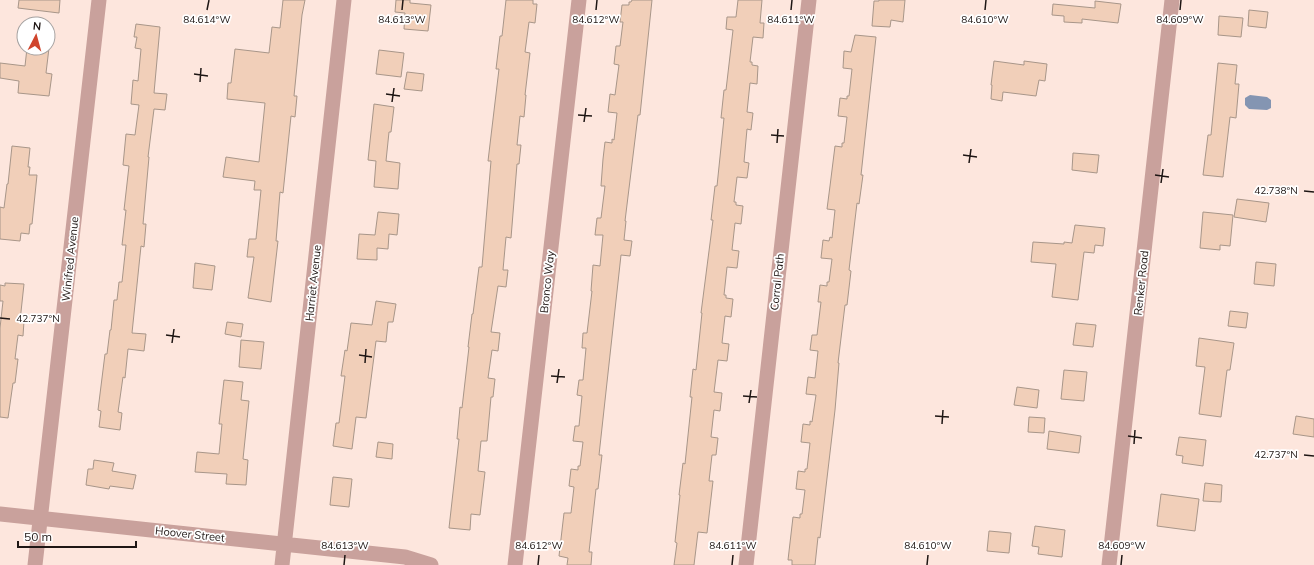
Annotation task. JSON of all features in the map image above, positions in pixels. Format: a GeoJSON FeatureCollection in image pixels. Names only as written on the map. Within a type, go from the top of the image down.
{"type":"FeatureCollection","features":[{"type":"Feature","properties":{"kind":"street","name":"Winifred Avenue"},"geometry":{"type":"LineString","coordinates":[[35,565],[99,0]]}},
{"type":"Feature","properties":{"kind":"street","name":"Harriet Avenue"},"geometry":{"type":"LineString","coordinates":[[282,565],[344,0]]}},
{"type":"Feature","properties":{"kind":"street","name":"Bronco Way"},"geometry":{"type":"LineString","coordinates":[[515,565],[579,0]]}},
{"type":"Feature","properties":{"kind":"street","name":"Corral Path"},"geometry":{"type":"LineString","coordinates":[[746,565],[809,0]]}},
{"type":"Feature","properties":{"kind":"street","name":"Renker Road"},"geometry":{"type":"LineString","coordinates":[[1109,565],[1172,0]]}},
{"type":"Feature","properties":{"kind":"street","name":"Hoover Street"},"geometry":{"type":"LineString","coordinates":[[0,514],[404,557],[431,565]]}},
{"type":"Feature","properties":{"kind":"water"},"geometry":{"type":"Polygon","coordinates":[[[1250,95],[1267,97],[1271,100],[1271,108],[1267,110],[1249,109],[1245,105],[1245,98],[1250,95]]]}},
{"type":"Feature","properties":{"kind":"building"},"geometry":{"type":"Polygon","coordinates":[[[19,0],[60,0],[59,13],[18,8],[19,0]]]}},
{"type":"Feature","properties":{"kind":"building"},"geometry":{"type":"Polygon","coordinates":[[[283,0],[305,0],[302,15],[294,96],[297,96],[295,117],[291,116],[283,193],[280,192],[276,241],[278,241],[271,302],[248,298],[254,257],[247,257],[249,239],[256,239],[261,190],[254,190],[255,181],[223,177],[226,157],[259,162],[265,103],[227,99],[228,83],[231,83],[235,49],[269,53],[272,27],[280,28],[283,0]]]}},
{"type":"Feature","properties":{"kind":"building"},"geometry":{"type":"Polygon","coordinates":[[[396,0],[410,0],[410,3],[431,5],[428,31],[404,29],[405,13],[395,12],[396,0]]]}},
{"type":"Feature","properties":{"kind":"building"},"geometry":{"type":"Polygon","coordinates":[[[506,0],[533,0],[533,4],[537,4],[535,23],[529,22],[525,52],[530,53],[524,117],[520,116],[517,145],[521,145],[519,164],[517,164],[511,238],[506,237],[503,270],[508,270],[506,287],[498,286],[491,332],[500,333],[498,351],[492,350],[488,378],[495,379],[493,397],[491,397],[487,441],[481,441],[478,471],[485,472],[480,515],[471,514],[470,530],[449,528],[459,439],[457,439],[460,407],[462,408],[468,347],[479,267],[482,267],[491,161],[488,161],[499,69],[496,69],[500,36],[502,36],[506,0]]]}},
{"type":"Feature","properties":{"kind":"building"},"geometry":{"type":"Polygon","coordinates":[[[632,0],[652,0],[640,115],[638,115],[625,221],[624,240],[632,241],[630,256],[621,255],[599,455],[602,455],[598,489],[596,489],[589,552],[592,552],[591,565],[567,565],[568,558],[559,556],[564,513],[571,513],[574,487],[569,486],[571,469],[578,470],[578,466],[580,466],[583,442],[573,441],[575,426],[579,426],[582,396],[577,395],[579,380],[583,380],[586,348],[582,348],[583,333],[587,333],[592,291],[593,265],[600,266],[603,235],[595,235],[597,218],[601,218],[605,186],[601,186],[605,142],[612,143],[612,139],[614,140],[617,113],[608,112],[610,94],[615,95],[619,65],[614,64],[616,46],[620,46],[623,22],[620,22],[622,5],[629,5],[629,2],[632,0]]]}},
{"type":"Feature","properties":{"kind":"building"},"geometry":{"type":"Polygon","coordinates":[[[738,0],[762,0],[760,23],[764,23],[763,38],[753,37],[750,62],[752,62],[752,65],[758,66],[757,84],[750,83],[747,112],[753,113],[751,130],[747,129],[744,162],[749,163],[747,178],[737,177],[734,202],[736,202],[736,205],[743,206],[741,224],[735,223],[732,250],[739,251],[737,268],[727,267],[724,295],[726,295],[726,298],[733,299],[731,317],[725,316],[722,343],[729,344],[727,361],[718,360],[714,392],[722,393],[720,411],[714,410],[711,437],[718,438],[716,455],[712,455],[709,481],[713,481],[707,533],[698,532],[694,565],[674,565],[677,543],[675,542],[679,495],[683,463],[685,464],[692,397],[690,397],[693,369],[696,370],[701,313],[713,220],[711,220],[715,186],[717,186],[724,118],[721,118],[724,90],[726,90],[733,30],[726,29],[727,17],[736,17],[738,0]]]}},
{"type":"Feature","properties":{"kind":"building"},"geometry":{"type":"Polygon","coordinates":[[[905,0],[903,22],[891,20],[890,27],[872,26],[874,1],[905,0]]]}},
{"type":"Feature","properties":{"kind":"building"},"geometry":{"type":"Polygon","coordinates":[[[1095,1],[1121,4],[1118,23],[1082,19],[1082,23],[1064,22],[1064,16],[1052,15],[1053,4],[1095,8],[1095,1]]]}},
{"type":"Feature","properties":{"kind":"building"},"geometry":{"type":"Polygon","coordinates":[[[1249,10],[1268,12],[1266,28],[1248,26],[1249,10]]]}},
{"type":"Feature","properties":{"kind":"building"},"geometry":{"type":"Polygon","coordinates":[[[1219,16],[1243,18],[1241,37],[1218,35],[1219,16]]]}},
{"type":"Feature","properties":{"kind":"building"},"geometry":{"type":"Polygon","coordinates":[[[136,24],[160,27],[154,93],[167,94],[165,110],[154,109],[148,157],[143,224],[146,224],[144,247],[141,246],[132,333],[146,334],[144,351],[128,349],[125,378],[123,377],[118,412],[122,413],[120,430],[99,427],[101,411],[98,410],[105,354],[107,354],[111,330],[114,300],[117,300],[119,282],[122,282],[126,245],[122,245],[129,166],[123,165],[126,134],[135,135],[139,105],[131,104],[133,80],[138,81],[141,49],[135,48],[137,37],[134,37],[136,24]]]}},
{"type":"Feature","properties":{"kind":"building"},"geometry":{"type":"Polygon","coordinates":[[[855,35],[876,37],[861,175],[863,175],[859,204],[857,203],[849,270],[851,271],[838,363],[835,410],[820,538],[818,537],[815,565],[792,565],[792,560],[788,560],[793,517],[800,518],[800,514],[802,514],[805,490],[796,489],[798,471],[805,472],[805,469],[807,469],[810,443],[801,442],[803,424],[810,425],[810,421],[812,422],[816,395],[806,394],[808,377],[815,378],[818,351],[810,350],[812,335],[817,335],[821,302],[818,302],[820,285],[827,286],[827,282],[829,282],[832,259],[821,258],[823,240],[829,241],[830,237],[832,238],[835,210],[827,209],[835,146],[842,147],[842,143],[844,143],[847,117],[838,116],[840,98],[847,99],[847,96],[849,96],[852,69],[843,68],[844,51],[851,52],[855,35]]]}},
{"type":"Feature","properties":{"kind":"building"},"geometry":{"type":"Polygon","coordinates":[[[379,50],[404,53],[401,77],[376,74],[379,50]]]}},
{"type":"Feature","properties":{"kind":"building"},"geometry":{"type":"Polygon","coordinates":[[[26,56],[48,56],[46,73],[52,74],[49,96],[18,93],[19,81],[0,78],[0,63],[25,66],[26,56]]]}},
{"type":"Feature","properties":{"kind":"building"},"geometry":{"type":"Polygon","coordinates":[[[994,61],[1024,65],[1024,61],[1047,64],[1045,81],[1039,80],[1036,96],[1003,92],[1002,101],[991,99],[994,61]]]}},
{"type":"Feature","properties":{"kind":"building"},"geometry":{"type":"Polygon","coordinates":[[[1218,63],[1237,65],[1235,84],[1239,84],[1236,118],[1230,117],[1223,177],[1203,175],[1208,135],[1211,135],[1218,63]]]}},
{"type":"Feature","properties":{"kind":"building"},"geometry":{"type":"Polygon","coordinates":[[[407,72],[424,74],[422,91],[404,89],[407,72]]]}},
{"type":"Feature","properties":{"kind":"building"},"geometry":{"type":"Polygon","coordinates":[[[374,104],[394,107],[391,132],[389,132],[386,161],[400,163],[398,189],[374,187],[376,161],[368,160],[374,104]]]}},
{"type":"Feature","properties":{"kind":"building"},"geometry":{"type":"Polygon","coordinates":[[[12,146],[30,148],[28,167],[30,167],[29,175],[37,175],[32,224],[30,224],[29,234],[21,233],[20,241],[0,239],[0,207],[4,208],[12,146]]]}},
{"type":"Feature","properties":{"kind":"building"},"geometry":{"type":"Polygon","coordinates":[[[1073,153],[1099,155],[1097,173],[1072,170],[1073,153]]]}},
{"type":"Feature","properties":{"kind":"building"},"geometry":{"type":"Polygon","coordinates":[[[1237,199],[1269,203],[1266,222],[1234,217],[1237,199]]]}},
{"type":"Feature","properties":{"kind":"building"},"geometry":{"type":"Polygon","coordinates":[[[378,212],[399,214],[397,235],[389,234],[388,249],[377,248],[377,260],[357,259],[359,234],[375,235],[378,212]]]}},
{"type":"Feature","properties":{"kind":"building"},"geometry":{"type":"Polygon","coordinates":[[[1203,212],[1233,215],[1230,246],[1220,245],[1220,250],[1200,248],[1203,212]]]}},
{"type":"Feature","properties":{"kind":"building"},"geometry":{"type":"Polygon","coordinates":[[[1075,225],[1105,228],[1103,246],[1095,245],[1094,253],[1084,252],[1078,300],[1052,297],[1056,264],[1031,262],[1033,242],[1064,244],[1064,242],[1072,243],[1075,225]]]}},
{"type":"Feature","properties":{"kind":"building"},"geometry":{"type":"Polygon","coordinates":[[[1256,262],[1276,264],[1274,286],[1254,284],[1256,262]]]}},
{"type":"Feature","properties":{"kind":"building"},"geometry":{"type":"Polygon","coordinates":[[[195,263],[215,266],[212,290],[193,288],[195,263]]]}},
{"type":"Feature","properties":{"kind":"building"},"geometry":{"type":"Polygon","coordinates":[[[5,283],[24,284],[20,321],[24,321],[23,336],[18,335],[15,359],[18,359],[8,418],[0,417],[0,328],[3,301],[0,301],[0,285],[5,286],[5,283]]]}},
{"type":"Feature","properties":{"kind":"building"},"geometry":{"type":"Polygon","coordinates":[[[376,301],[396,304],[393,322],[388,322],[386,342],[376,341],[366,418],[356,417],[352,449],[333,446],[336,423],[339,423],[345,376],[341,376],[345,350],[347,351],[351,323],[372,325],[376,301]]]}},
{"type":"Feature","properties":{"kind":"building"},"geometry":{"type":"Polygon","coordinates":[[[1230,311],[1248,313],[1246,328],[1228,326],[1230,311]]]}},
{"type":"Feature","properties":{"kind":"building"},"geometry":{"type":"Polygon","coordinates":[[[227,322],[243,324],[241,337],[225,334],[227,322]]]}},
{"type":"Feature","properties":{"kind":"building"},"geometry":{"type":"Polygon","coordinates":[[[1076,323],[1096,325],[1093,347],[1073,345],[1076,323]]]}},
{"type":"Feature","properties":{"kind":"building"},"geometry":{"type":"Polygon","coordinates":[[[1199,338],[1234,343],[1230,370],[1227,370],[1221,417],[1199,414],[1205,367],[1196,366],[1199,338]]]}},
{"type":"Feature","properties":{"kind":"building"},"geometry":{"type":"Polygon","coordinates":[[[241,340],[264,342],[261,369],[239,367],[241,340]]]}},
{"type":"Feature","properties":{"kind":"building"},"geometry":{"type":"Polygon","coordinates":[[[1064,370],[1087,372],[1084,401],[1061,399],[1064,370]]]}},
{"type":"Feature","properties":{"kind":"building"},"geometry":{"type":"Polygon","coordinates":[[[224,380],[243,382],[241,400],[249,401],[243,459],[248,460],[246,485],[226,484],[227,474],[195,472],[197,452],[219,454],[222,424],[219,424],[224,380]]]}},
{"type":"Feature","properties":{"kind":"building"},"geometry":{"type":"Polygon","coordinates":[[[1017,387],[1039,390],[1037,408],[1014,405],[1017,387]]]}},
{"type":"Feature","properties":{"kind":"building"},"geometry":{"type":"Polygon","coordinates":[[[1296,416],[1314,419],[1314,437],[1293,434],[1296,416]]]}},
{"type":"Feature","properties":{"kind":"building"},"geometry":{"type":"Polygon","coordinates":[[[1029,417],[1045,418],[1044,433],[1028,432],[1029,417]]]}},
{"type":"Feature","properties":{"kind":"building"},"geometry":{"type":"Polygon","coordinates":[[[1049,431],[1081,436],[1079,453],[1047,449],[1049,431]]]}},
{"type":"Feature","properties":{"kind":"building"},"geometry":{"type":"Polygon","coordinates":[[[1179,437],[1206,440],[1203,466],[1182,463],[1183,456],[1176,455],[1179,437]]]}},
{"type":"Feature","properties":{"kind":"building"},"geometry":{"type":"Polygon","coordinates":[[[378,442],[393,444],[392,459],[376,457],[378,442]]]}},
{"type":"Feature","properties":{"kind":"building"},"geometry":{"type":"Polygon","coordinates":[[[94,460],[114,463],[112,471],[136,475],[133,489],[110,486],[109,489],[86,485],[88,469],[93,469],[94,460]]]}},
{"type":"Feature","properties":{"kind":"building"},"geometry":{"type":"Polygon","coordinates":[[[333,477],[352,479],[349,507],[330,505],[333,477]]]}},
{"type":"Feature","properties":{"kind":"building"},"geometry":{"type":"Polygon","coordinates":[[[1205,483],[1222,485],[1221,502],[1203,501],[1205,483]]]}},
{"type":"Feature","properties":{"kind":"building"},"geometry":{"type":"Polygon","coordinates":[[[1161,494],[1199,499],[1195,531],[1157,526],[1161,494]]]}},
{"type":"Feature","properties":{"kind":"building"},"geometry":{"type":"Polygon","coordinates":[[[1035,526],[1065,530],[1062,557],[1038,554],[1039,547],[1032,546],[1035,526]]]}},
{"type":"Feature","properties":{"kind":"building"},"geometry":{"type":"Polygon","coordinates":[[[989,531],[1011,533],[1009,553],[987,551],[989,531]]]}}]}
